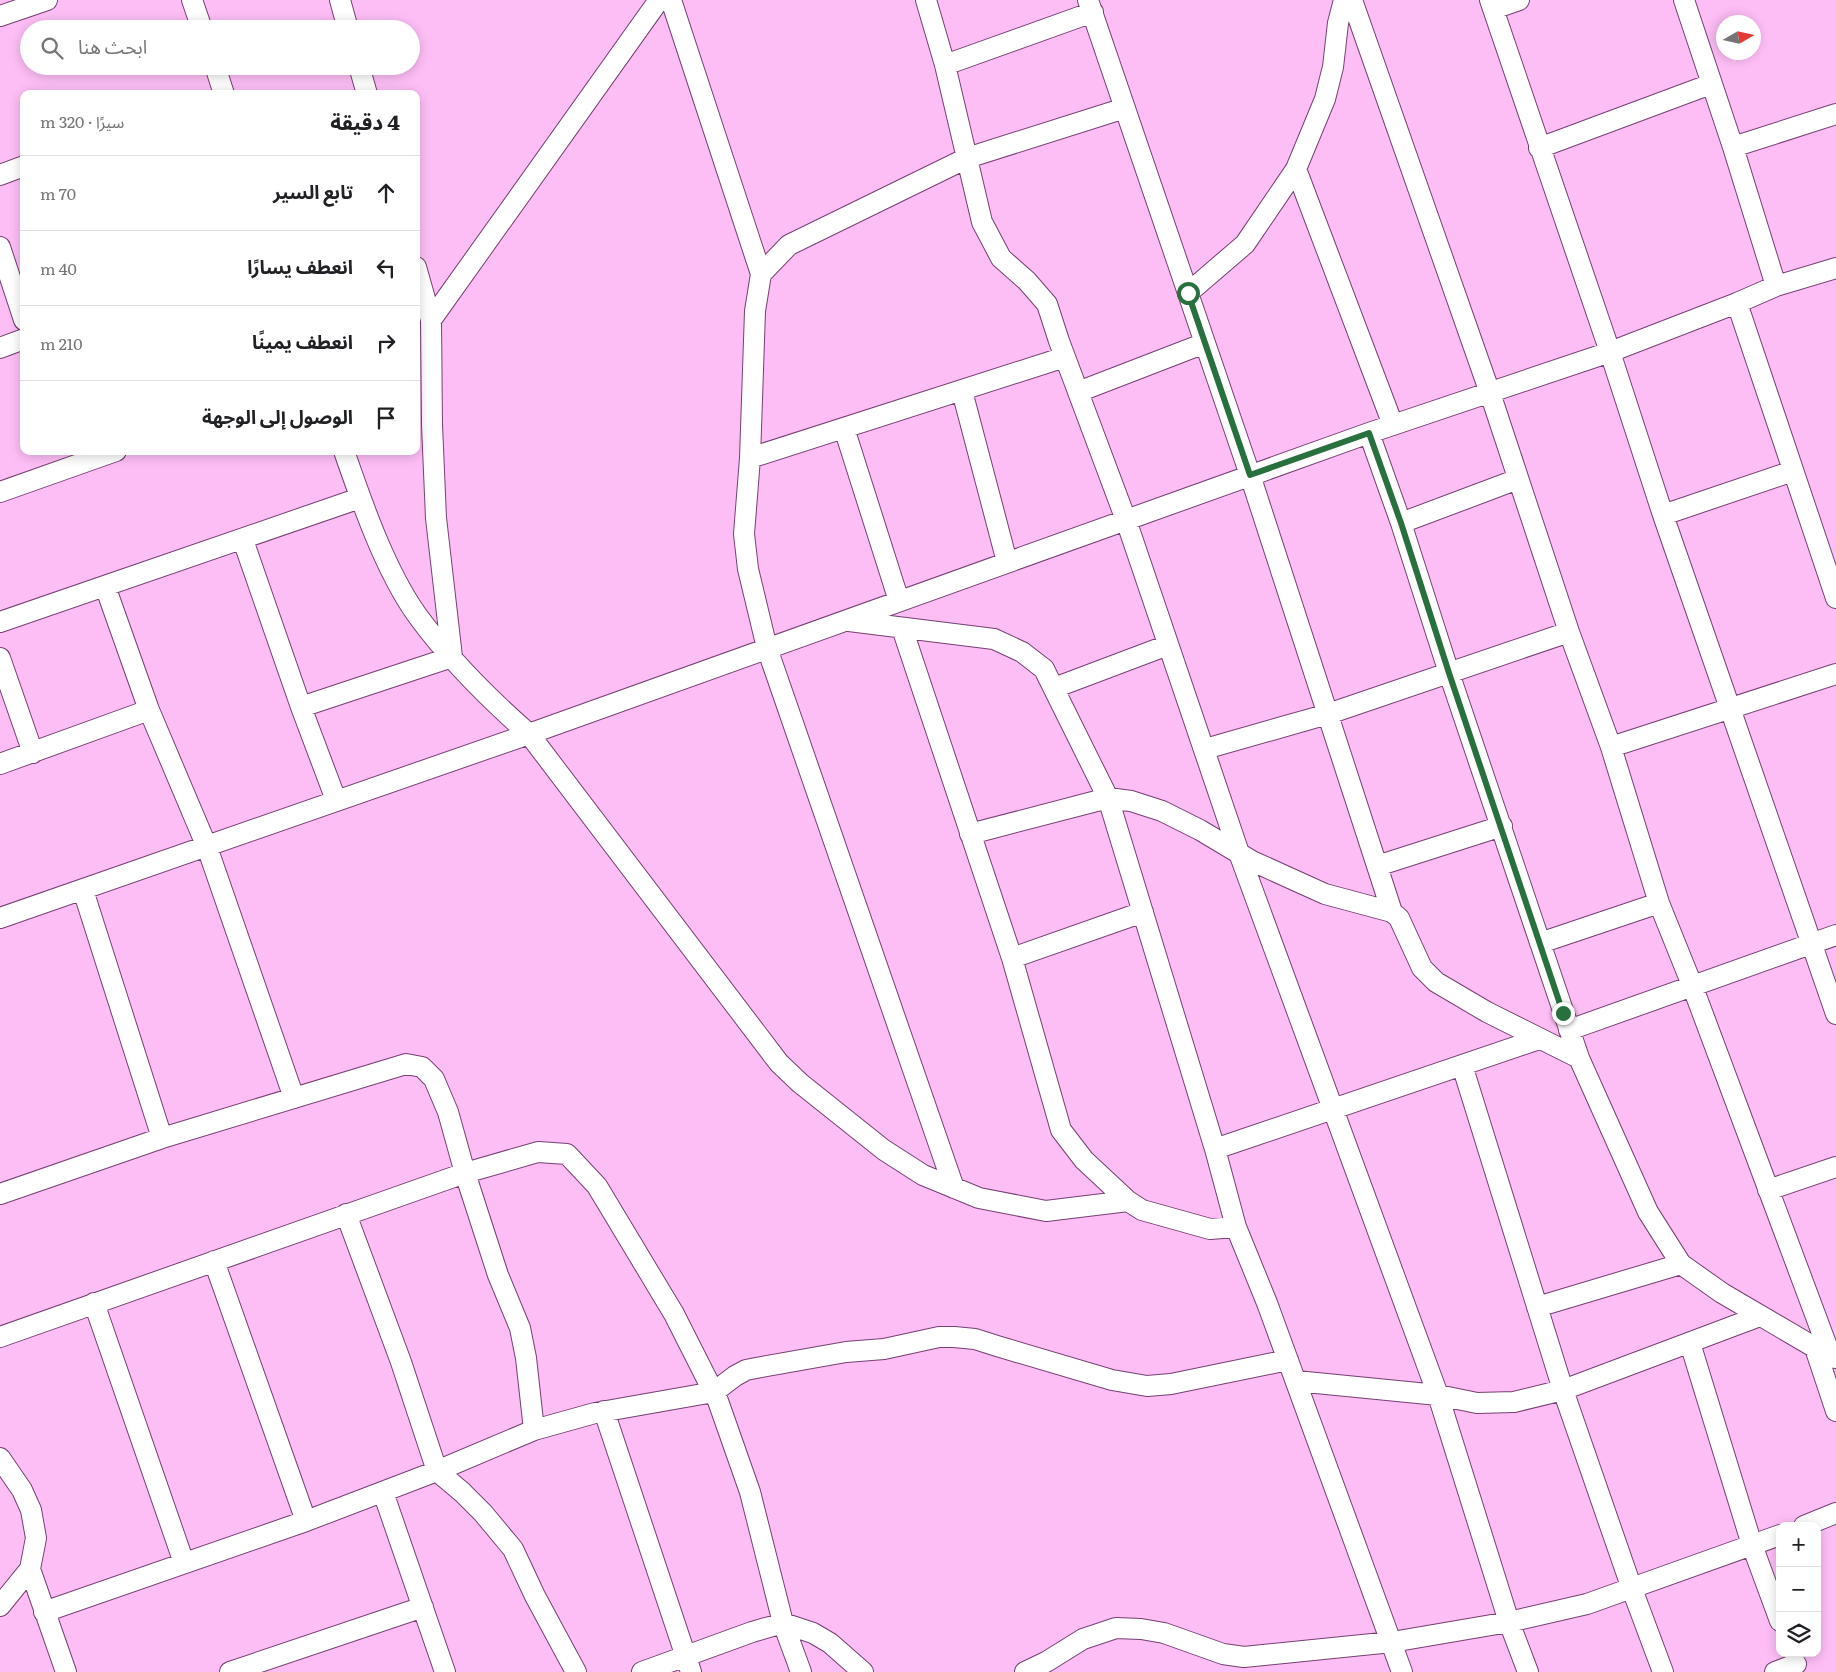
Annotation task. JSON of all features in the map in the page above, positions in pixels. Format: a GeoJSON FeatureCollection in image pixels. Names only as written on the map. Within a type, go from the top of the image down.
{"type":"FeatureCollection","features":[{"type":"Feature","properties":{"kind":"street"},"geometry":{"type":"LineString","coordinates":[[0,16],[48,0]]}},
{"type":"Feature","properties":{"kind":"street"},"geometry":{"type":"LineString","coordinates":[[192,0],[199,20]]}},
{"type":"Feature","properties":{"kind":"street"},"geometry":{"type":"LineString","coordinates":[[340,0],[346,20]]}},
{"type":"Feature","properties":{"kind":"street"},"geometry":{"type":"LineString","coordinates":[[431,320],[659,0]]}},
{"type":"Feature","properties":{"kind":"street"},"geometry":{"type":"LineString","coordinates":[[671,0],[762,274],[756,311],[750,458],[744,534],[748,569],[767,648],[954,1188]]}},
{"type":"Feature","properties":{"kind":"street"},"geometry":{"type":"LineString","coordinates":[[926,0],[945,65],[982,222],[1001,258],[1027,281],[1047,304],[1126,520],[1205,749],[1238,853],[1438,1395],[1509,1622],[1528,1672]]}},
{"type":"Feature","properties":{"kind":"street"},"geometry":{"type":"LineString","coordinates":[[1188,293],[1245,244],[1296,169],[1325,99],[1334,67],[1338,23],[1344,0]]}},
{"type":"Feature","properties":{"kind":"street"},"geometry":{"type":"LineString","coordinates":[[1352,0],[1490,392],[1569,632],[1612,747],[1659,903],[1692,985],[1827,1354],[1836,1411]]}},
{"type":"Feature","properties":{"kind":"street"},"geometry":{"type":"LineString","coordinates":[[1519,0],[1491,4],[1610,352],[1662,515],[1836,1014]]}},
{"type":"Feature","properties":{"kind":"street"},"geometry":{"type":"LineString","coordinates":[[1684,0],[1776,286]]}},
{"type":"Feature","properties":{"kind":"street"},"geometry":{"type":"LineString","coordinates":[[945,65],[1091,6],[1250,475],[1392,912]]}},
{"type":"Feature","properties":{"kind":"street"},"geometry":{"type":"LineString","coordinates":[[218,75],[223,90]]}},
{"type":"Feature","properties":{"kind":"street"},"geometry":{"type":"LineString","coordinates":[[362,75],[366,90]]}},
{"type":"Feature","properties":{"kind":"street"},"geometry":{"type":"LineString","coordinates":[[1539,148],[1711,84]]}},
{"type":"Feature","properties":{"kind":"street"},"geometry":{"type":"LineString","coordinates":[[762,274],[788,245],[968,158],[1125,108]]}},
{"type":"Feature","properties":{"kind":"street"},"geometry":{"type":"LineString","coordinates":[[1733,148],[1836,114]]}},
{"type":"Feature","properties":{"kind":"street"},"geometry":{"type":"LineString","coordinates":[[0,175],[20,168]]}},
{"type":"Feature","properties":{"kind":"street"},"geometry":{"type":"LineString","coordinates":[[1296,169],[1393,425]]}},
{"type":"Feature","properties":{"kind":"street"},"geometry":{"type":"LineString","coordinates":[[0,247],[20,308]]}},
{"type":"Feature","properties":{"kind":"street"},"geometry":{"type":"LineString","coordinates":[[0,918],[529,734],[1369,433],[1610,352],[1776,286],[1836,268]]}},
{"type":"Feature","properties":{"kind":"street"},"geometry":{"type":"LineString","coordinates":[[420,281],[431,320],[432,425],[436,518],[452,657]]}},
{"type":"Feature","properties":{"kind":"street"},"geometry":{"type":"LineString","coordinates":[[1737,303],[1836,598]]}},
{"type":"Feature","properties":{"kind":"street"},"geometry":{"type":"LineString","coordinates":[[0,348],[20,340]]}},
{"type":"Feature","properties":{"kind":"street"},"geometry":{"type":"LineString","coordinates":[[1078,392],[1205,343]]}},
{"type":"Feature","properties":{"kind":"street"},"geometry":{"type":"LineString","coordinates":[[750,458],[1065,357]]}},
{"type":"Feature","properties":{"kind":"street"},"geometry":{"type":"LineString","coordinates":[[962,391],[1007,562]]}},
{"type":"Feature","properties":{"kind":"street"},"geometry":{"type":"LineString","coordinates":[[844,428],[899,601]]}},
{"type":"Feature","properties":{"kind":"street"},"geometry":{"type":"LineString","coordinates":[[1369,433],[1401,523],[1449,673],[1579,1058],[1648,1212],[1681,1264],[1722,1293],[1827,1354]]}},
{"type":"Feature","properties":{"kind":"street"},"geometry":{"type":"LineString","coordinates":[[0,492],[70,459],[93,455]]}},
{"type":"Feature","properties":{"kind":"street"},"geometry":{"type":"LineString","coordinates":[[345,455],[360,498],[394,576],[416,614],[493,702],[529,734],[778,1062],[884,1150],[923,1175],[978,1198],[1046,1210],[1128,1201]]}},
{"type":"Feature","properties":{"kind":"street"},"geometry":{"type":"LineString","coordinates":[[1662,515],[1793,471]]}},
{"type":"Feature","properties":{"kind":"street"},"geometry":{"type":"LineString","coordinates":[[1401,523],[1518,479]]}},
{"type":"Feature","properties":{"kind":"street"},"geometry":{"type":"LineString","coordinates":[[0,622],[360,498]]}},
{"type":"Feature","properties":{"kind":"street"},"geometry":{"type":"LineString","coordinates":[[242,540],[336,800]]}},
{"type":"Feature","properties":{"kind":"street"},"geometry":{"type":"LineString","coordinates":[[105,586],[149,710],[207,847],[294,1098]]}},
{"type":"Feature","properties":{"kind":"street"},"geometry":{"type":"LineString","coordinates":[[844,620],[994,639],[1022,652],[1044,669],[1108,798],[1215,1149],[1236,1228],[1296,1381],[1402,1672]]}},
{"type":"Feature","properties":{"kind":"street"},"geometry":{"type":"LineString","coordinates":[[902,628],[1012,958],[1061,1130],[1084,1160],[1128,1201],[1142,1210],[1210,1229],[1236,1228]]}},
{"type":"Feature","properties":{"kind":"street"},"geometry":{"type":"LineString","coordinates":[[1205,749],[1328,714],[1569,632]]}},
{"type":"Feature","properties":{"kind":"street"},"geometry":{"type":"LineString","coordinates":[[1054,688],[1168,645]]}},
{"type":"Feature","properties":{"kind":"street"},"geometry":{"type":"LineString","coordinates":[[301,707],[452,657]]}},
{"type":"Feature","properties":{"kind":"street"},"geometry":{"type":"LineString","coordinates":[[0,658],[33,753]]}},
{"type":"Feature","properties":{"kind":"street"},"geometry":{"type":"LineString","coordinates":[[1612,747],[1836,674]]}},
{"type":"Feature","properties":{"kind":"street"},"geometry":{"type":"LineString","coordinates":[[0,764],[149,710]]}},
{"type":"Feature","properties":{"kind":"street"},"geometry":{"type":"LineString","coordinates":[[970,834],[1108,798],[1131,801],[1162,812],[1200,830],[1252,861],[1325,894],[1392,912],[1399,918],[1422,968],[1436,982],[1487,1012],[1579,1058]]}},
{"type":"Feature","properties":{"kind":"street"},"geometry":{"type":"LineString","coordinates":[[1377,866],[1502,826]]}},
{"type":"Feature","properties":{"kind":"street"},"geometry":{"type":"LineString","coordinates":[[83,890],[162,1138]]}},
{"type":"Feature","properties":{"kind":"street"},"geometry":{"type":"LineString","coordinates":[[1540,942],[1659,903]]}},
{"type":"Feature","properties":{"kind":"street"},"geometry":{"type":"LineString","coordinates":[[1012,958],[1143,912]]}},
{"type":"Feature","properties":{"kind":"street"},"geometry":{"type":"LineString","coordinates":[[1569,1030],[1836,935]]}},
{"type":"Feature","properties":{"kind":"street"},"geometry":{"type":"LineString","coordinates":[[1215,1149],[1539,1039]]}},
{"type":"Feature","properties":{"kind":"street"},"geometry":{"type":"LineString","coordinates":[[0,1194],[162,1138],[406,1064],[422,1067],[434,1079],[448,1112],[465,1173],[498,1274],[520,1328],[526,1358],[534,1430]]}},
{"type":"Feature","properties":{"kind":"street"},"geometry":{"type":"LineString","coordinates":[[1462,1064],[1563,1390],[1663,1672]]}},
{"type":"Feature","properties":{"kind":"street"},"geometry":{"type":"LineString","coordinates":[[0,1337],[465,1173],[538,1152],[567,1154],[597,1186],[602,1194],[674,1314],[714,1392],[750,1492],[783,1623],[801,1672]]}},
{"type":"Feature","properties":{"kind":"street"},"geometry":{"type":"LineString","coordinates":[[1768,1190],[1836,1167]]}},
{"type":"Feature","properties":{"kind":"street"},"geometry":{"type":"LineString","coordinates":[[346,1214],[401,1362],[437,1472],[483,1513],[513,1548],[576,1672]]}},
{"type":"Feature","properties":{"kind":"street"},"geometry":{"type":"LineString","coordinates":[[214,1261],[306,1521]]}},
{"type":"Feature","properties":{"kind":"street"},"geometry":{"type":"LineString","coordinates":[[1537,1307],[1681,1264]]}},
{"type":"Feature","properties":{"kind":"street"},"geometry":{"type":"LineString","coordinates":[[94,1303],[184,1563]]}},
{"type":"Feature","properties":{"kind":"street"},"geometry":{"type":"LineString","coordinates":[[1296,1381],[1438,1395],[1477,1403],[1514,1402],[1563,1390],[1760,1316]]}},
{"type":"Feature","properties":{"kind":"street"},"geometry":{"type":"LineString","coordinates":[[44,1612],[306,1521],[437,1472],[534,1430],[604,1412],[714,1392],[746,1370],[846,1352],[884,1349],[939,1337],[976,1338],[1112,1380],[1147,1386],[1171,1384],[1288,1360]]}},
{"type":"Feature","properties":{"kind":"street"},"geometry":{"type":"LineString","coordinates":[[1690,1343],[1752,1545],[1777,1612]]}},
{"type":"Feature","properties":{"kind":"street"},"geometry":{"type":"LineString","coordinates":[[604,1412],[688,1664]]}},
{"type":"Feature","properties":{"kind":"street"},"geometry":{"type":"LineString","coordinates":[[0,1458],[22,1490],[31,1510],[36,1538],[30,1569],[0,1606]]}},
{"type":"Feature","properties":{"kind":"street"},"geometry":{"type":"LineString","coordinates":[[383,1492],[445,1672]]}},
{"type":"Feature","properties":{"kind":"street"},"geometry":{"type":"LineString","coordinates":[[1814,1522],[1836,1513]]}},
{"type":"Feature","properties":{"kind":"street"},"geometry":{"type":"LineString","coordinates":[[1025,1672],[1046,1662],[1083,1639],[1116,1628],[1141,1628],[1164,1633],[1223,1654],[1245,1665],[1509,1622],[1586,1604],[1776,1536]]}},
{"type":"Feature","properties":{"kind":"street"},"geometry":{"type":"LineString","coordinates":[[30,1569],[66,1672]]}},
{"type":"Feature","properties":{"kind":"street"},"geometry":{"type":"LineString","coordinates":[[230,1672],[423,1607]]}},
{"type":"Feature","properties":{"kind":"street"},"geometry":{"type":"LineString","coordinates":[[642,1672],[688,1664],[752,1632],[783,1623],[819,1636],[830,1643],[863,1672]]}},
{"type":"Feature","properties":{"kind":"street"},"geometry":{"type":"LineString","coordinates":[[1775,1672],[1795,1663]]}},
{"type":"Feature","properties":{"kind":"route"},"geometry":{"type":"LineString","coordinates":[[1188,293],[1250,475],[1369,433],[1401,523],[1449,673],[1502,826],[1563,1013]]}}]}
